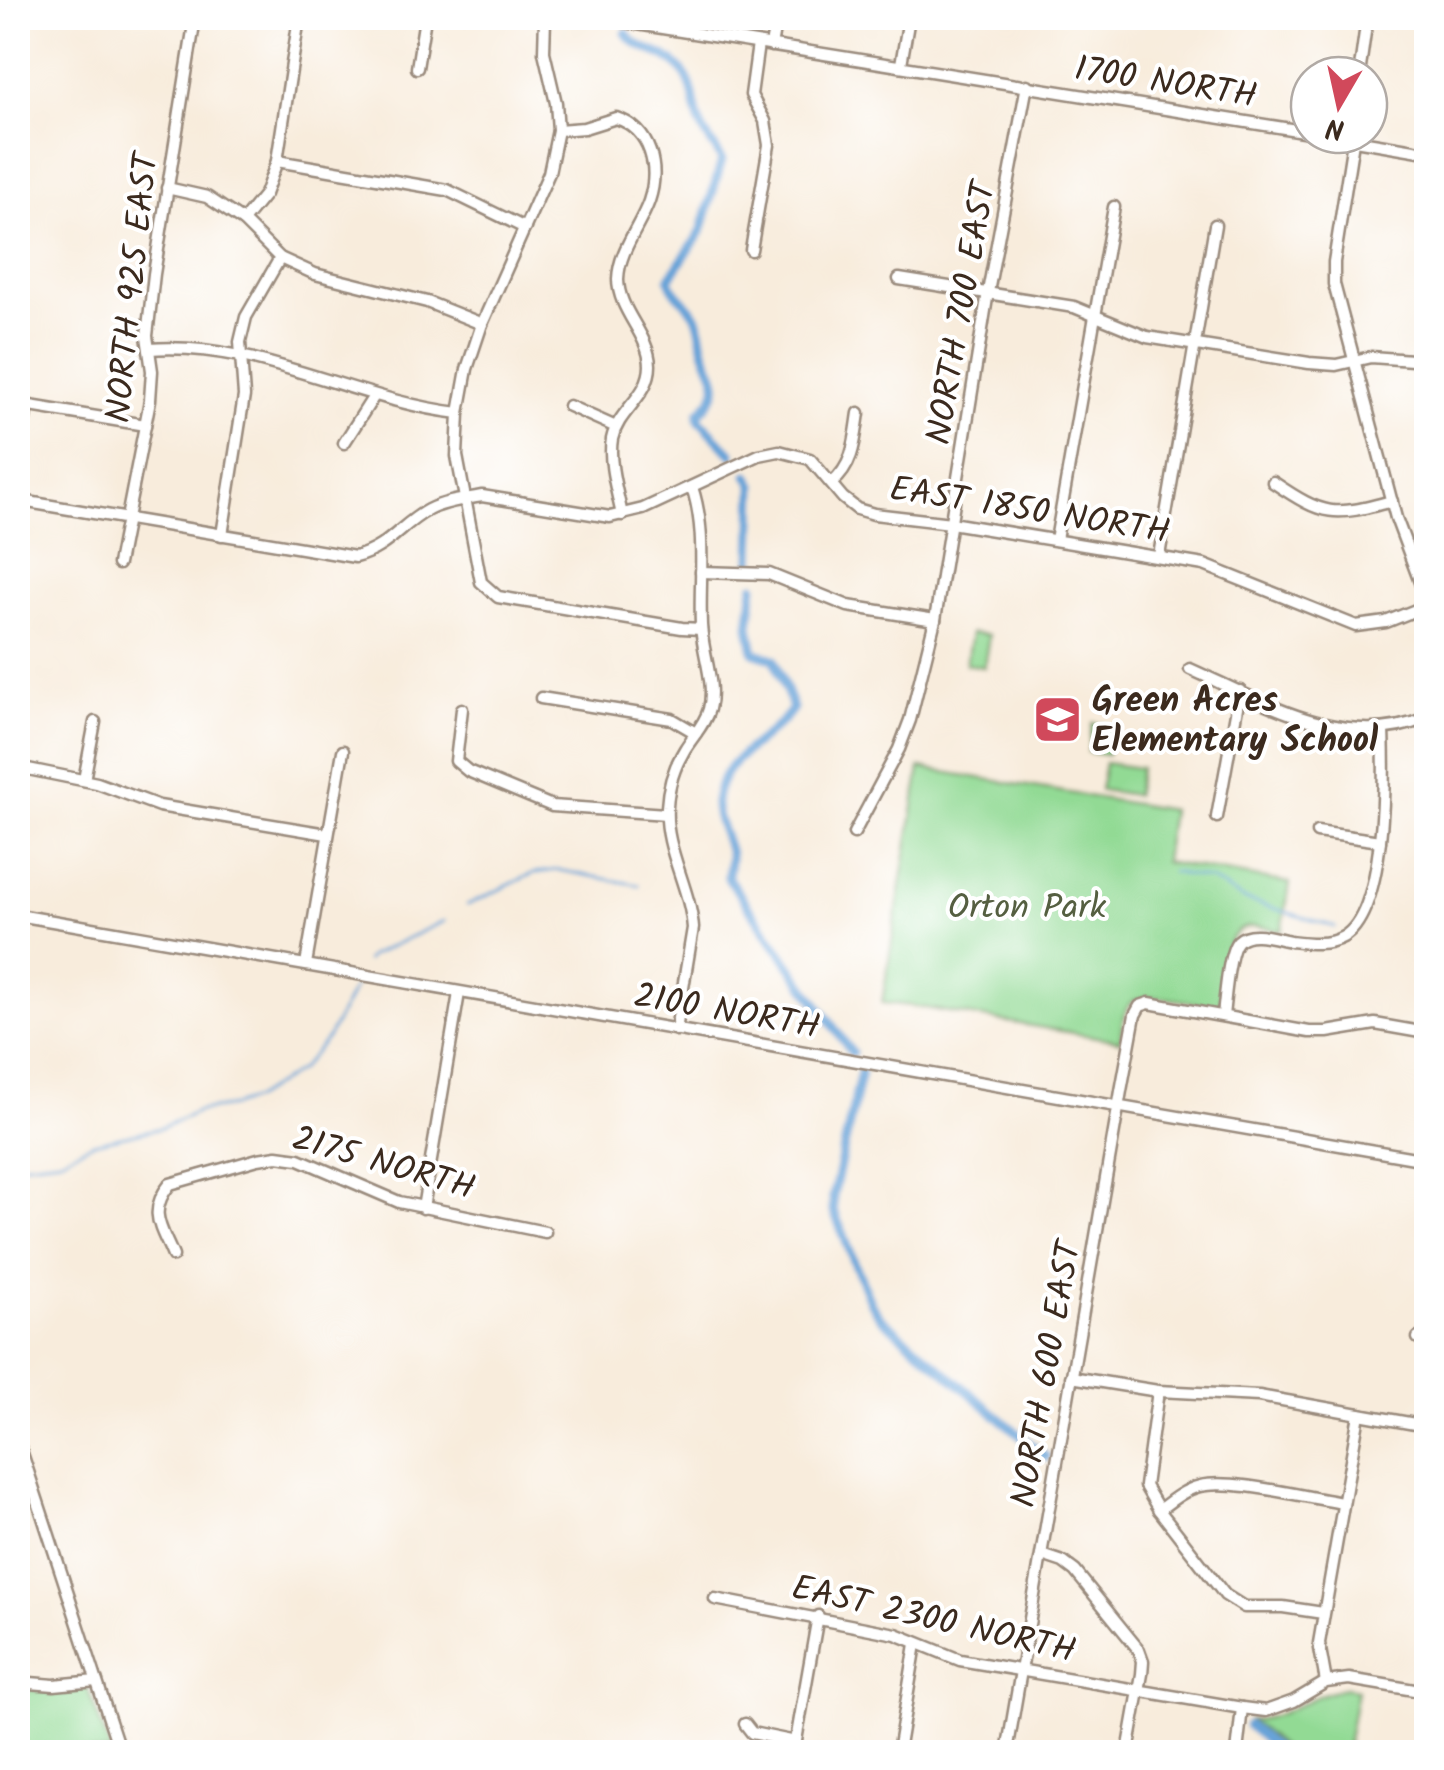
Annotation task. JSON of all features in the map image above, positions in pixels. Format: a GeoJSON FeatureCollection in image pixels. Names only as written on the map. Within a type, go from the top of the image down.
{"type":"FeatureCollection","features":[{"type":"Feature","properties":{"kind":"street","name":"NORTH 925 EAST"},"geometry":{"type":"LineString","coordinates":[[118,564],[145,425],[152,371],[146,336],[195,18]]}},
{"type":"Feature","properties":{"kind":"street"},"geometry":{"type":"LineString","coordinates":[[243,221],[265,194],[277,161],[299,18]]}},
{"type":"Feature","properties":{"kind":"street"},"geometry":{"type":"LineString","coordinates":[[417,68],[426,18]]}},
{"type":"Feature","properties":{"kind":"street"},"geometry":{"type":"LineString","coordinates":[[546,18],[544,52],[558,130],[550,173],[482,324],[466,368],[458,413],[457,456],[481,582],[498,597],[700,628]]}},
{"type":"Feature","properties":{"kind":"street","name":"1700 NORTH"},"geometry":{"type":"LineString","coordinates":[[600,18],[1289,129]]}},
{"type":"Feature","properties":{"kind":"street"},"geometry":{"type":"LineString","coordinates":[[771,46],[776,18]]}},
{"type":"Feature","properties":{"kind":"street"},"geometry":{"type":"LineString","coordinates":[[901,64],[908,18]]}},
{"type":"Feature","properties":{"kind":"street"},"geometry":{"type":"LineString","coordinates":[[1362,55],[1368,18]]}},
{"type":"Feature","properties":{"kind":"street"},"geometry":{"type":"LineString","coordinates":[[750,250],[769,145],[765,121],[750,95],[758,44]]}},
{"type":"Feature","properties":{"kind":"street","name":"NORTH 700 EAST"},"geometry":{"type":"LineString","coordinates":[[854,834],[900,749],[935,620],[988,292],[1028,85]]}},
{"type":"Feature","properties":{"kind":"street"},"geometry":{"type":"LineString","coordinates":[[558,130],[584,128],[616,118],[634,126],[648,145],[652,187],[624,251],[618,280],[620,295],[648,354],[650,367],[642,394],[616,427],[612,450],[622,515]]}},
{"type":"Feature","properties":{"kind":"street"},"geometry":{"type":"LineString","coordinates":[[1389,145],[1426,152]]}},
{"type":"Feature","properties":{"kind":"street"},"geometry":{"type":"LineString","coordinates":[[1351,155],[1334,273],[1353,360],[1392,501],[1426,598]]}},
{"type":"Feature","properties":{"kind":"street"},"geometry":{"type":"LineString","coordinates":[[277,161],[447,190],[525,228]]}},
{"type":"Feature","properties":{"kind":"street"},"geometry":{"type":"LineString","coordinates":[[167,188],[206,196],[243,221],[280,258],[315,274],[427,302],[482,324]]}},
{"type":"Feature","properties":{"kind":"street"},"geometry":{"type":"LineString","coordinates":[[1056,540],[1114,206]]}},
{"type":"Feature","properties":{"kind":"street"},"geometry":{"type":"LineString","coordinates":[[1159,556],[1215,224]]}},
{"type":"Feature","properties":{"kind":"street"},"geometry":{"type":"LineString","coordinates":[[222,535],[244,396],[240,342],[246,317],[280,258]]}},
{"type":"Feature","properties":{"kind":"street"},"geometry":{"type":"LineString","coordinates":[[900,279],[1074,307],[1147,337],[1309,363],[1394,357],[1426,361]]}},
{"type":"Feature","properties":{"kind":"street"},"geometry":{"type":"LineString","coordinates":[[149,349],[170,347],[242,358],[416,408],[458,413]]}},
{"type":"Feature","properties":{"kind":"street"},"geometry":{"type":"LineString","coordinates":[[344,442],[374,396]]}},
{"type":"Feature","properties":{"kind":"street"},"geometry":{"type":"LineString","coordinates":[[18,462],[22,404],[145,425]]}},
{"type":"Feature","properties":{"kind":"street"},"geometry":{"type":"LineString","coordinates":[[570,406],[616,427]]}},
{"type":"Feature","properties":{"kind":"street"},"geometry":{"type":"LineString","coordinates":[[832,483],[844,473],[850,460],[859,413]]}},
{"type":"Feature","properties":{"kind":"street","name":"EAST 1850 NORTH"},"geometry":{"type":"LineString","coordinates":[[468,499],[482,496],[596,516],[622,515],[644,509],[760,455],[778,451],[810,459],[843,498],[857,509],[874,514],[1204,565],[1356,626],[1386,622],[1426,606]]}},
{"type":"Feature","properties":{"kind":"street"},"geometry":{"type":"LineString","coordinates":[[1273,482],[1309,506],[1327,512],[1350,512],[1392,501]]}},
{"type":"Feature","properties":{"kind":"street"},"geometry":{"type":"LineString","coordinates":[[676,1030],[693,928],[666,814],[676,766],[710,708],[711,690],[700,628],[701,524],[692,487]]}},
{"type":"Feature","properties":{"kind":"street"},"geometry":{"type":"LineString","coordinates":[[18,496],[28,502],[355,557],[390,541],[430,508],[468,499]]}},
{"type":"Feature","properties":{"kind":"street"},"geometry":{"type":"LineString","coordinates":[[701,572],[769,574],[848,606],[935,620]]}},
{"type":"Feature","properties":{"kind":"street"},"geometry":{"type":"LineString","coordinates":[[1190,669],[1296,718],[1338,728],[1384,730],[1426,718]]}},
{"type":"Feature","properties":{"kind":"street"},"geometry":{"type":"LineString","coordinates":[[1217,816],[1240,691]]}},
{"type":"Feature","properties":{"kind":"street"},"geometry":{"type":"LineString","coordinates":[[542,698],[672,719],[696,733]]}},
{"type":"Feature","properties":{"kind":"street"},"geometry":{"type":"LineString","coordinates":[[462,709],[456,762],[468,771],[552,806],[666,814]]}},
{"type":"Feature","properties":{"kind":"street"},"geometry":{"type":"LineString","coordinates":[[84,780],[95,722]]}},
{"type":"Feature","properties":{"kind":"street"},"geometry":{"type":"LineString","coordinates":[[1384,730],[1385,788],[1380,841],[1368,906],[1358,925],[1342,938],[1326,943],[1252,934],[1241,937],[1233,946],[1223,1016],[1309,1032],[1375,1024],[1426,1032]]}},
{"type":"Feature","properties":{"kind":"street"},"geometry":{"type":"LineString","coordinates":[[306,964],[342,750]]}},
{"type":"Feature","properties":{"kind":"street"},"geometry":{"type":"LineString","coordinates":[[18,768],[84,780],[159,806],[326,834]]}},
{"type":"Feature","properties":{"kind":"street"},"geometry":{"type":"LineString","coordinates":[[1318,832],[1380,841]]}},
{"type":"Feature","properties":{"kind":"street","name":"2100 NORTH"},"geometry":{"type":"LineString","coordinates":[[18,915],[1426,1160]]}},
{"type":"Feature","properties":{"kind":"street"},"geometry":{"type":"LineString","coordinates":[[424,1208],[459,994]]}},
{"type":"Feature","properties":{"kind":"street","name":"NORTH 600 EAST"},"geometry":{"type":"LineString","coordinates":[[1007,1752],[1135,1015],[1140,1006],[1149,1003],[1223,1016]]}},
{"type":"Feature","properties":{"kind":"street","name":"2175 NORTH"},"geometry":{"type":"LineString","coordinates":[[172,1256],[156,1209],[170,1184],[277,1156],[298,1159],[366,1189],[424,1208],[545,1232]]}},
{"type":"Feature","properties":{"kind":"street"},"geometry":{"type":"LineString","coordinates":[[1071,1377],[1158,1391],[1259,1396],[1426,1426]]}},
{"type":"Feature","properties":{"kind":"street"},"geometry":{"type":"LineString","coordinates":[[1158,1391],[1145,1486],[1159,1510],[1224,1595],[1244,1608],[1324,1612]]}},
{"type":"Feature","properties":{"kind":"street"},"geometry":{"type":"LineString","coordinates":[[1359,1414],[1319,1643],[1326,1682],[1349,1679],[1426,1692]]}},
{"type":"Feature","properties":{"kind":"street"},"geometry":{"type":"LineString","coordinates":[[18,1441],[120,1752]]}},
{"type":"Feature","properties":{"kind":"street"},"geometry":{"type":"LineString","coordinates":[[1159,1510],[1180,1494],[1203,1485],[1343,1504]]}},
{"type":"Feature","properties":{"kind":"street"},"geometry":{"type":"LineString","coordinates":[[1042,1555],[1076,1571],[1139,1650],[1143,1662],[1140,1691],[1128,1752]]}},
{"type":"Feature","properties":{"kind":"street","name":"EAST 2300 NORTH"},"geometry":{"type":"LineString","coordinates":[[714,1599],[896,1634],[960,1660],[1242,1708],[1266,1711],[1294,1701],[1326,1682]]}},
{"type":"Feature","properties":{"kind":"street"},"geometry":{"type":"LineString","coordinates":[[745,1724],[752,1733],[795,1747],[818,1616]]}},
{"type":"Feature","properties":{"kind":"street"},"geometry":{"type":"LineString","coordinates":[[898,1752],[916,1644]]}},
{"type":"Feature","properties":{"kind":"street"},"geometry":{"type":"LineString","coordinates":[[18,1682],[96,1681]]}},
{"type":"Feature","properties":{"kind":"street"},"geometry":{"type":"LineString","coordinates":[[1237,1752],[1242,1708]]}},
{"type":"Feature","properties":{"kind":"green space"},"geometry":{"type":"Polygon","coordinates":[[[971,633],[989,635],[984,667],[966,664],[971,633]]]}},
{"type":"Feature","properties":{"kind":"green space"},"geometry":{"type":"Polygon","coordinates":[[[1093,723],[1111,726],[1107,755],[1088,752],[1093,723]]]}},
{"type":"Feature","properties":{"kind":"green space"},"geometry":{"type":"Polygon","coordinates":[[[1105,763],[1140,768],[1135,795],[1100,790],[1105,763]]]}},
{"type":"Feature","properties":{"kind":"green space","name":"Orton Park"},"geometry":{"type":"Polygon","coordinates":[[[920,768],[1171,810],[1164,862],[1290,883],[1282,931],[1249,927],[1232,938],[1224,960],[1220,1008],[1161,998],[1139,999],[1126,1010],[1120,1041],[882,1003],[920,768]]]}},
{"type":"Feature","properties":{"kind":"green space"},"geometry":{"type":"Polygon","coordinates":[[[87,1687],[111,1752],[18,1752],[18,1688],[43,1691],[87,1687]]]}},
{"type":"Feature","properties":{"kind":"green space"},"geometry":{"type":"Polygon","coordinates":[[[1346,1688],[1357,1690],[1346,1752],[1288,1752],[1250,1720],[1276,1715],[1346,1688]]]}},
{"type":"Feature","properties":{"kind":"waterway"},"geometry":{"type":"LineString","coordinates":[[626,33],[636,43],[667,58],[687,77],[701,126],[722,160],[701,232],[669,279],[697,318],[715,377],[716,390],[699,413],[699,420],[732,454]]}},
{"type":"Feature","properties":{"kind":"waterway"},"geometry":{"type":"LineString","coordinates":[[748,475],[754,485],[752,560]]}},
{"type":"Feature","properties":{"kind":"waterway"},"geometry":{"type":"LineString","coordinates":[[754,586],[749,626],[754,652],[774,659],[793,708],[736,761],[720,786],[716,809],[730,854],[728,878],[852,1053]]}},
{"type":"Feature","properties":{"kind":"waterway"},"geometry":{"type":"LineString","coordinates":[[467,905],[534,873],[558,870],[639,885]]}},
{"type":"Feature","properties":{"kind":"waterway"},"geometry":{"type":"LineString","coordinates":[[1172,872],[1211,880],[1243,899],[1335,927]]}},
{"type":"Feature","properties":{"kind":"waterway"},"geometry":{"type":"LineString","coordinates":[[366,961],[444,921]]}},
{"type":"Feature","properties":{"kind":"waterway"},"geometry":{"type":"LineString","coordinates":[[18,1164],[60,1159],[93,1143],[161,1128],[199,1111],[254,1099],[301,1069],[328,1037],[355,986]]}},
{"type":"Feature","properties":{"kind":"waterway"},"geometry":{"type":"LineString","coordinates":[[861,1072],[833,1209],[871,1304],[881,1318],[1046,1457]]}},
{"type":"Feature","properties":{"kind":"waterway"},"geometry":{"type":"LineString","coordinates":[[1248,1725],[1279,1752]]}},
{"type":"Feature","properties":{"kind":"place","name":"Green Acres Elementary School"},"geometry":{"type":"Point","coordinates":[1057,719]}}]}
